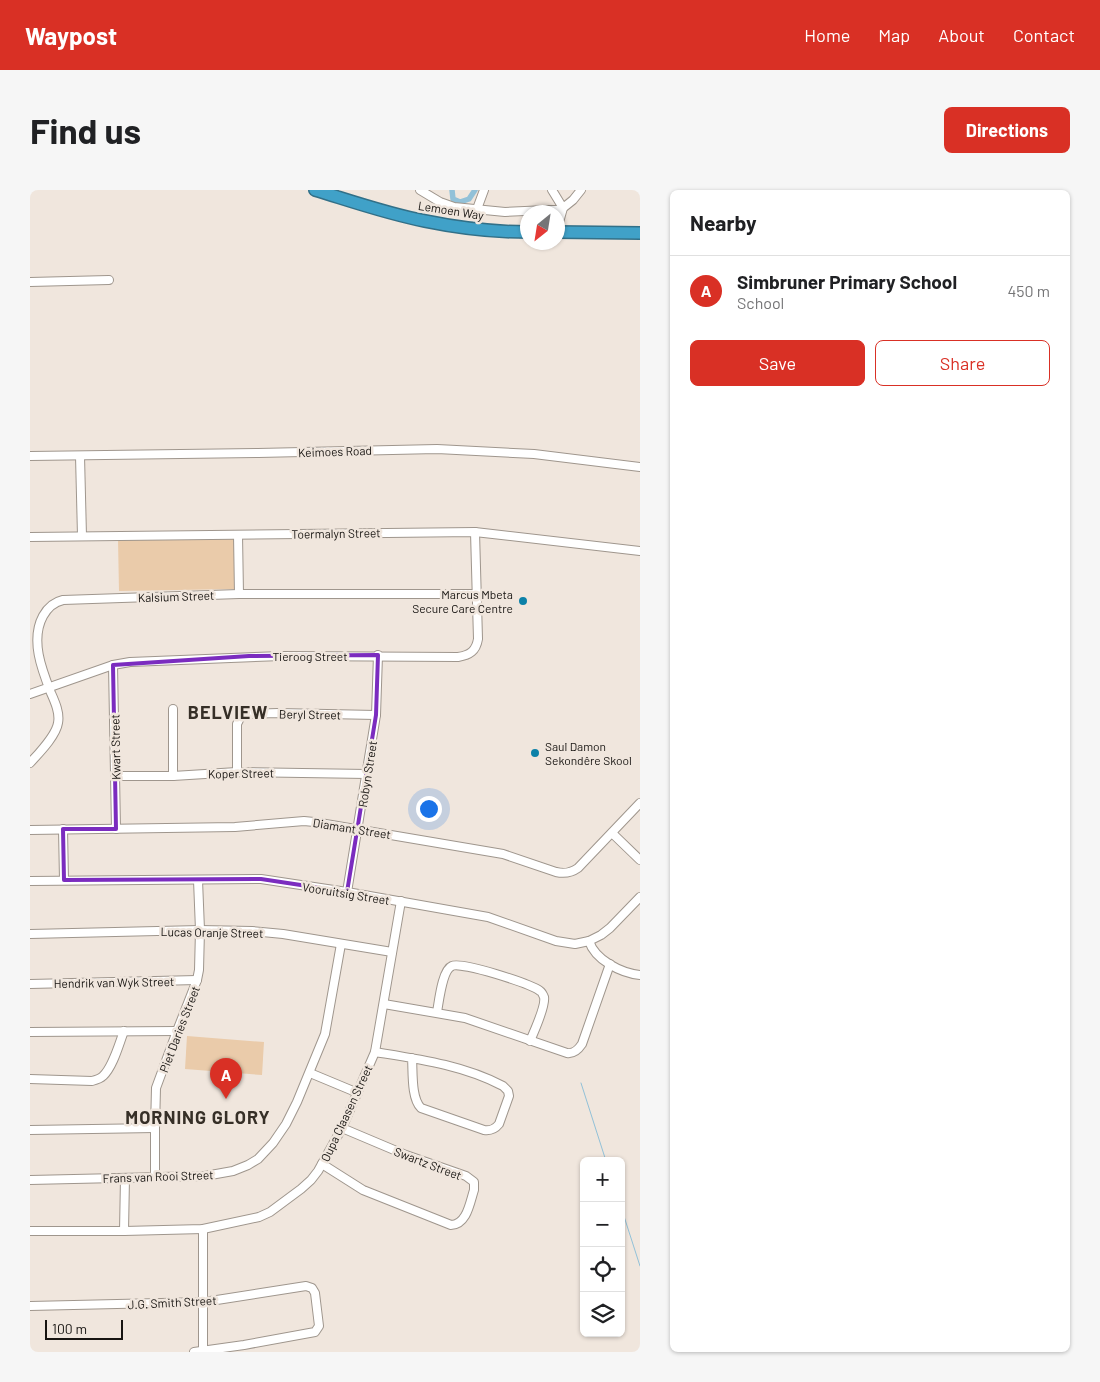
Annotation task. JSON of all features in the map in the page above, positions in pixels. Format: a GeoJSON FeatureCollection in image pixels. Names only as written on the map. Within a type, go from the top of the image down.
{"type":"FeatureCollection","features":[{"type":"Feature","properties":{"kind":"highway","name":"Lemoen Way"},"geometry":{"type":"LineString","coordinates":[[315,190],[383,211],[424,221],[480,229],[520,232]]}},
{"type":"Feature","properties":{"kind":"highway"},"geometry":{"type":"LineString","coordinates":[[565,232],[640,233]]}},
{"type":"Feature","properties":{"kind":"street"},"geometry":{"type":"LineString","coordinates":[[420,190],[450,206],[520,212]]}},
{"type":"Feature","properties":{"kind":"street"},"geometry":{"type":"LineString","coordinates":[[552,190],[560,205]]}},
{"type":"Feature","properties":{"kind":"street"},"geometry":{"type":"LineString","coordinates":[[565,207],[582,190]]}},
{"type":"Feature","properties":{"kind":"street"},"geometry":{"type":"LineString","coordinates":[[477,209],[484,191]]}},
{"type":"Feature","properties":{"kind":"street"},"geometry":{"type":"LineString","coordinates":[[484,191],[490,210]]}},
{"type":"Feature","properties":{"kind":"street"},"geometry":{"type":"LineString","coordinates":[[30,282],[109,280]]}},
{"type":"Feature","properties":{"kind":"street","name":"Keimoes Road"},"geometry":{"type":"LineString","coordinates":[[30,456],[432,449],[534,454],[640,466]]}},
{"type":"Feature","properties":{"kind":"street"},"geometry":{"type":"LineString","coordinates":[[80,456],[82,536]]}},
{"type":"Feature","properties":{"kind":"street","name":"Toermalyn Street"},"geometry":{"type":"LineString","coordinates":[[30,537],[475,532],[640,551]]}},
{"type":"Feature","properties":{"kind":"street","name":"Tieroog Street"},"geometry":{"type":"LineString","coordinates":[[30,694],[113,665],[130,662],[249,656],[378,655],[458,657],[471,654],[477,643],[475,532]]}},
{"type":"Feature","properties":{"kind":"street"},"geometry":{"type":"LineString","coordinates":[[238,535],[239,594]]}},
{"type":"Feature","properties":{"kind":"street","name":"Kalsium Street"},"geometry":{"type":"LineString","coordinates":[[30,763],[54,732],[58,723],[56,707],[39,658],[37,642],[41,620],[45,612],[55,602],[63,600],[239,594],[476,594]]}},
{"type":"Feature","properties":{"kind":"street","name":"Robyn Street"},"geometry":{"type":"LineString","coordinates":[[347,892],[376,715],[378,655]]}},
{"type":"Feature","properties":{"kind":"street","name":"Kwart Street"},"geometry":{"type":"LineString","coordinates":[[113,665],[116,829]]}},
{"type":"Feature","properties":{"kind":"street"},"geometry":{"type":"LineString","coordinates":[[173,776],[174,709]]}},
{"type":"Feature","properties":{"kind":"street","name":"Beryl Street"},"geometry":{"type":"LineString","coordinates":[[237,772],[236,724],[245,714],[376,715]]}},
{"type":"Feature","properties":{"kind":"street","name":"Koper Street"},"geometry":{"type":"LineString","coordinates":[[115,776],[173,776],[237,772],[367,774]]}},
{"type":"Feature","properties":{"kind":"street","name":"Diamant Street"},"geometry":{"type":"LineString","coordinates":[[30,830],[248,827],[304,822],[358,829],[502,854],[563,873],[572,872],[578,868],[640,804]]}},
{"type":"Feature","properties":{"kind":"street"},"geometry":{"type":"LineString","coordinates":[[63,829],[64,880]]}},
{"type":"Feature","properties":{"kind":"street"},"geometry":{"type":"LineString","coordinates":[[612,833],[640,860]]}},
{"type":"Feature","properties":{"kind":"street","name":"Vooruitsig Street"},"geometry":{"type":"LineString","coordinates":[[30,881],[261,879],[495,918],[562,943],[575,944],[596,938],[610,928],[640,897]]}},
{"type":"Feature","properties":{"kind":"street","name":"Piet Daries Street"},"geometry":{"type":"LineString","coordinates":[[156,1177],[156,1088],[197,980],[200,966],[198,880]]}},
{"type":"Feature","properties":{"kind":"street","name":"Oupa Claasen Street"},"geometry":{"type":"LineString","coordinates":[[30,1231],[203,1228],[259,1217],[270,1212],[302,1189],[322,1164],[342,1128],[375,1052],[401,901]]}},
{"type":"Feature","properties":{"kind":"street","name":"Lucas Oranje Street"},"geometry":{"type":"LineString","coordinates":[[30,934],[200,930],[261,931],[392,952]]}},
{"type":"Feature","properties":{"kind":"street"},"geometry":{"type":"LineString","coordinates":[[589,941],[595,953],[610,964],[632,974],[640,975]]}},
{"type":"Feature","properties":{"kind":"street","name":"Frans van Rooi Street"},"geometry":{"type":"LineString","coordinates":[[30,1180],[205,1176],[233,1171],[258,1159],[279,1135],[310,1073],[327,1025],[342,944]]}},
{"type":"Feature","properties":{"kind":"street"},"geometry":{"type":"LineString","coordinates":[[437,1012],[444,977],[450,966],[458,964],[479,968],[529,986],[544,995],[544,1004],[530,1041]]}},
{"type":"Feature","properties":{"kind":"street"},"geometry":{"type":"LineString","coordinates":[[384,1004],[465,1018],[567,1053],[573,1053],[582,1044],[610,964]]}},
{"type":"Feature","properties":{"kind":"street","name":"Hendrik van Wyk Street"},"geometry":{"type":"LineString","coordinates":[[30,984],[197,980]]}},
{"type":"Feature","properties":{"kind":"street"},"geometry":{"type":"LineString","coordinates":[[30,1079],[92,1081],[100,1079],[109,1068],[124,1031]]}},
{"type":"Feature","properties":{"kind":"street"},"geometry":{"type":"LineString","coordinates":[[30,1032],[177,1031]]}},
{"type":"Feature","properties":{"kind":"street"},"geometry":{"type":"LineString","coordinates":[[375,1052],[412,1058],[450,1065],[503,1086],[508,1091],[509,1096],[496,1128],[484,1130],[422,1108],[417,1102],[414,1091],[412,1058]]}},
{"type":"Feature","properties":{"kind":"street"},"geometry":{"type":"LineString","coordinates":[[310,1073],[358,1093]]}},
{"type":"Feature","properties":{"kind":"street"},"geometry":{"type":"LineString","coordinates":[[30,1130],[155,1128]]}},
{"type":"Feature","properties":{"kind":"street","name":"Swartz Street"},"geometry":{"type":"LineString","coordinates":[[322,1164],[353,1186],[451,1225],[461,1223],[465,1216],[475,1186],[471,1180],[458,1173],[406,1155],[342,1128]]}},
{"type":"Feature","properties":{"kind":"street"},"geometry":{"type":"LineString","coordinates":[[124,1230],[125,1178]]}},
{"type":"Feature","properties":{"kind":"street"},"geometry":{"type":"LineString","coordinates":[[203,1228],[203,1352]]}},
{"type":"Feature","properties":{"kind":"street","name":"J.G. Smith Street"},"geometry":{"type":"LineString","coordinates":[[30,1306],[204,1302],[309,1286],[313,1289],[318,1318],[318,1328],[313,1333],[244,1349]]}},
{"type":"Feature","properties":{"kind":"street"},"geometry":{"type":"LineString","coordinates":[[194,1352],[244,1349]]}},
{"type":"Feature","properties":{"kind":"highlighted area"},"geometry":{"type":"Polygon","coordinates":[[[378,655],[376,715],[347,892],[261,879],[64,880],[63,829],[116,829],[113,665],[249,656],[378,655]]]}},
{"type":"Feature","properties":{"kind":"shaded area"},"geometry":{"type":"Polygon","coordinates":[[[235,538],[235,589],[119,591],[118,540],[235,538]]]}},
{"type":"Feature","properties":{"kind":"shaded area"},"geometry":{"type":"Polygon","coordinates":[[[187,1036],[264,1042],[262,1075],[185,1069],[187,1036]]]}},
{"type":"Feature","properties":{"kind":"waterway"},"geometry":{"type":"LineString","coordinates":[[452,190],[453,199],[460,202],[469,199],[475,190]]}},
{"type":"Feature","properties":{"kind":"waterway"},"geometry":{"type":"LineString","coordinates":[[581,1083],[605,1157]]}},
{"type":"Feature","properties":{"kind":"waterway"},"geometry":{"type":"LineString","coordinates":[[625,1219],[640,1266]]}},
{"type":"Feature","properties":{"kind":"place","name":"Marcus Mbeta Secure Care Centre"},"geometry":{"type":"Point","coordinates":[523,601]}},
{"type":"Feature","properties":{"kind":"place","name":"Saul Damon Sekondêre Skool"},"geometry":{"type":"Point","coordinates":[535,753]}},
{"type":"Feature","properties":{"kind":"place","name":"Simbruner Primary School"},"geometry":{"type":"Point","coordinates":[226,1099]}},
{"type":"Feature","properties":{"kind":"district","name":"BELVIEW"},"geometry":{"type":"Point","coordinates":[228,712]}},
{"type":"Feature","properties":{"kind":"district","name":"MORNING GLORY"},"geometry":{"type":"Point","coordinates":[198,1117]}}]}
